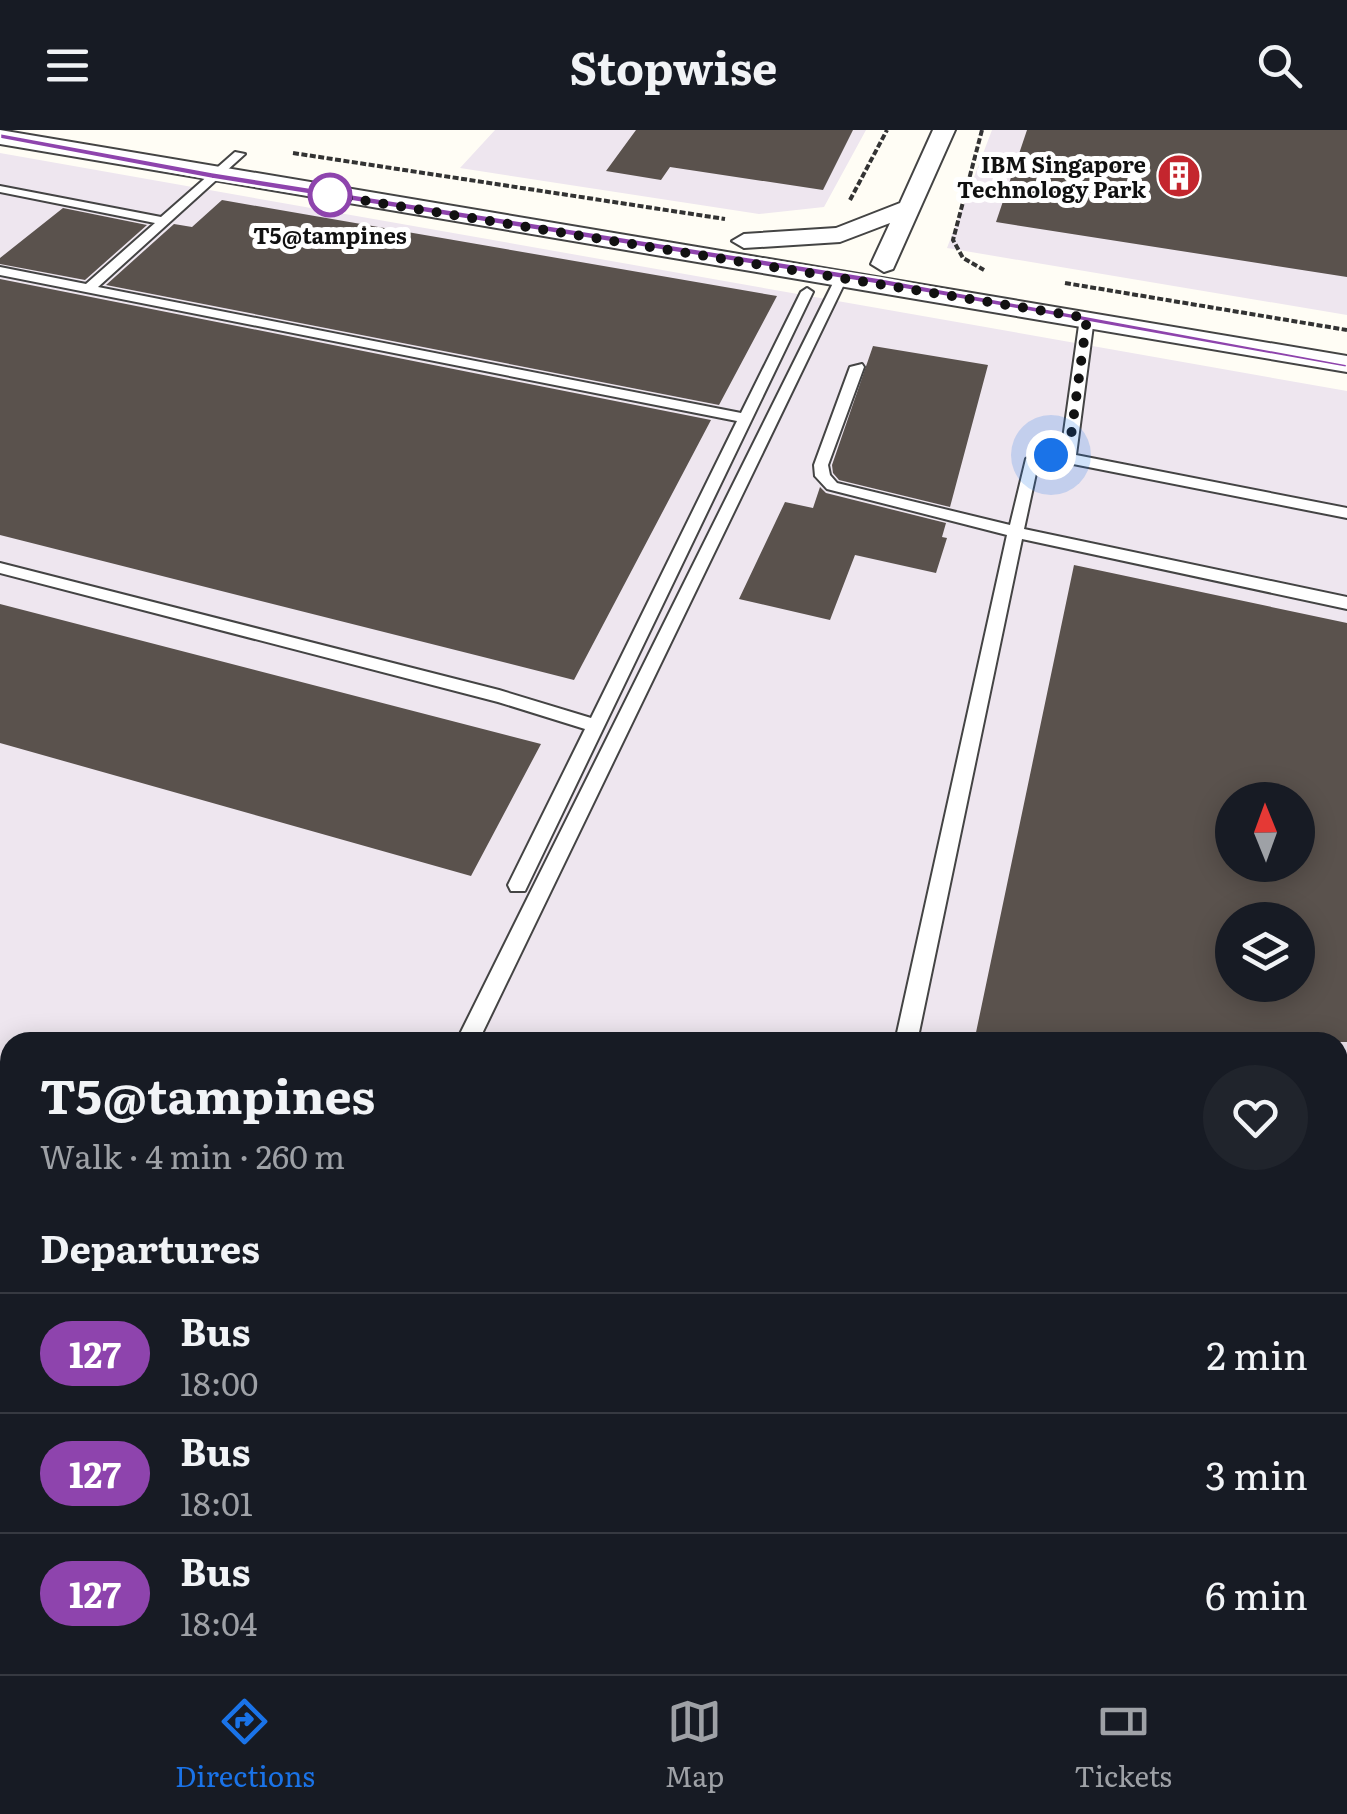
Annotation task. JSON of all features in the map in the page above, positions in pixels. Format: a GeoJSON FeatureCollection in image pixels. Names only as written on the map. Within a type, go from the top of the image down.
{"type":"FeatureCollection","features":[{"type":"Feature","properties":{"kind":"street"},"geometry":{"type":"LineString","coordinates":[[87,130],[163,142]]}},
{"type":"Feature","properties":{"kind":"street"},"geometry":{"type":"LineString","coordinates":[[882,273],[944,130]]}},
{"type":"Feature","properties":{"kind":"street"},"geometry":{"type":"LineString","coordinates":[[0,137],[212,176],[842,276],[882,273],[1347,344]]}},
{"type":"Feature","properties":{"kind":"street"},"geometry":{"type":"LineString","coordinates":[[201,148],[257,154]]}},
{"type":"Feature","properties":{"kind":"street"},"geometry":{"type":"LineString","coordinates":[[371,177],[743,231],[840,235],[910,207]]}},
{"type":"Feature","properties":{"kind":"street"},"geometry":{"type":"LineString","coordinates":[[743,231],[882,273],[1087,318],[1347,364]]}},
{"type":"Feature","properties":{"kind":"lane"},"geometry":{"type":"LineString","coordinates":[[88,289],[212,176],[257,154]]}},
{"type":"Feature","properties":{"kind":"lane"},"geometry":{"type":"LineString","coordinates":[[0,190],[162,221]]}},
{"type":"Feature","properties":{"kind":"lane"},"geometry":{"type":"LineString","coordinates":[[0,271],[747,419]]}},
{"type":"Feature","properties":{"kind":"lane"},"geometry":{"type":"LineString","coordinates":[[472,1032],[842,276]]}},
{"type":"Feature","properties":{"kind":"lane"},"geometry":{"type":"LineString","coordinates":[[518,885],[806,292]]}},
{"type":"Feature","properties":{"kind":"lane"},"geometry":{"type":"LineString","coordinates":[[1068,458],[1087,318]]}},
{"type":"Feature","properties":{"kind":"lane"},"geometry":{"type":"LineString","coordinates":[[857,367],[820,466],[822,476],[832,486],[1015,532],[1347,602]]}},
{"type":"Feature","properties":{"kind":"lane"},"geometry":{"type":"LineString","coordinates":[[908,1032],[1031,462],[1038,456],[1068,458],[1347,513]]}},
{"type":"Feature","properties":{"kind":"lane"},"geometry":{"type":"LineString","coordinates":[[0,568],[499,696],[596,726]]}},
{"type":"Feature","properties":{"kind":"path"},"geometry":{"type":"LineString","coordinates":[[846,208],[886,130]]}},
{"type":"Feature","properties":{"kind":"path"},"geometry":{"type":"LineString","coordinates":[[982,130],[953,240],[971,264],[997,272]]}},
{"type":"Feature","properties":{"kind":"path"},"geometry":{"type":"LineString","coordinates":[[257,154],[743,231]]}},
{"type":"Feature","properties":{"kind":"path"},"geometry":{"type":"LineString","coordinates":[[1053,281],[1347,330]]}},
{"type":"Feature","properties":{"kind":"shaded area"},"geometry":{"type":"Polygon","coordinates":[[[495,130],[866,130],[824,207],[759,214],[460,168],[495,130]]]}},
{"type":"Feature","properties":{"kind":"shaded area","name":"IBM Singapore Technology Park"},"geometry":{"type":"Polygon","coordinates":[[[992,130],[1347,130],[1347,315],[947,248],[992,130]]]}},
{"type":"Feature","properties":{"kind":"shaded area"},"geometry":{"type":"Polygon","coordinates":[[[0,153],[1347,391],[1347,1032],[0,1032],[0,153]]]}},
{"type":"Feature","properties":{"kind":"building"},"geometry":{"type":"Polygon","coordinates":[[[636,130],[853,130],[823,190],[670,167],[661,180],[606,171],[636,130]]]}},
{"type":"Feature","properties":{"kind":"building","name":"IBM Singapore Technology Park"},"geometry":{"type":"Polygon","coordinates":[[[1027,130],[1347,130],[1347,277],[996,222],[1027,130]]]}},
{"type":"Feature","properties":{"kind":"building"},"geometry":{"type":"Polygon","coordinates":[[[222,200],[777,296],[719,405],[106,285],[174,224],[192,227],[222,200]]]}},
{"type":"Feature","properties":{"kind":"building"},"geometry":{"type":"Polygon","coordinates":[[[63,208],[147,225],[85,280],[0,264],[0,258],[63,208]]]}},
{"type":"Feature","properties":{"kind":"building"},"geometry":{"type":"Polygon","coordinates":[[[0,279],[711,420],[574,680],[0,535],[0,279]]]}},
{"type":"Feature","properties":{"kind":"building"},"geometry":{"type":"Polygon","coordinates":[[[873,346],[988,365],[950,507],[839,480],[833,473],[832,465],[873,346]]]}},
{"type":"Feature","properties":{"kind":"building"},"geometry":{"type":"Polygon","coordinates":[[[820,487],[826,493],[946,523],[942,537],[947,538],[936,573],[855,555],[830,620],[739,599],[785,502],[813,508],[820,487]]]}},
{"type":"Feature","properties":{"kind":"building"},"geometry":{"type":"Polygon","coordinates":[[[1074,565],[1347,623],[1347,1032],[976,1032],[1074,565]]]}},
{"type":"Feature","properties":{"kind":"building"},"geometry":{"type":"Polygon","coordinates":[[[0,604],[541,744],[471,876],[0,743],[0,604]]]}},
{"type":"Feature","properties":{"kind":"bus line","name":"127"},"geometry":{"type":"LineString","coordinates":[[0,137],[212,176],[880,282],[1347,364]]}},
{"type":"Feature","properties":{"kind":"place","name":"IBM Singapore Technology Park"},"geometry":{"type":"Point","coordinates":[1179,176]}},
{"type":"Feature","properties":{"kind":"place","name":"T5@tampines"},"geometry":{"type":"Point","coordinates":[330,195]}},
{"type":"Feature","properties":{"kind":"route"},"geometry":{"type":"LineString","coordinates":[[330,195],[1087,318],[1068,458],[1051,455]]}}]}
